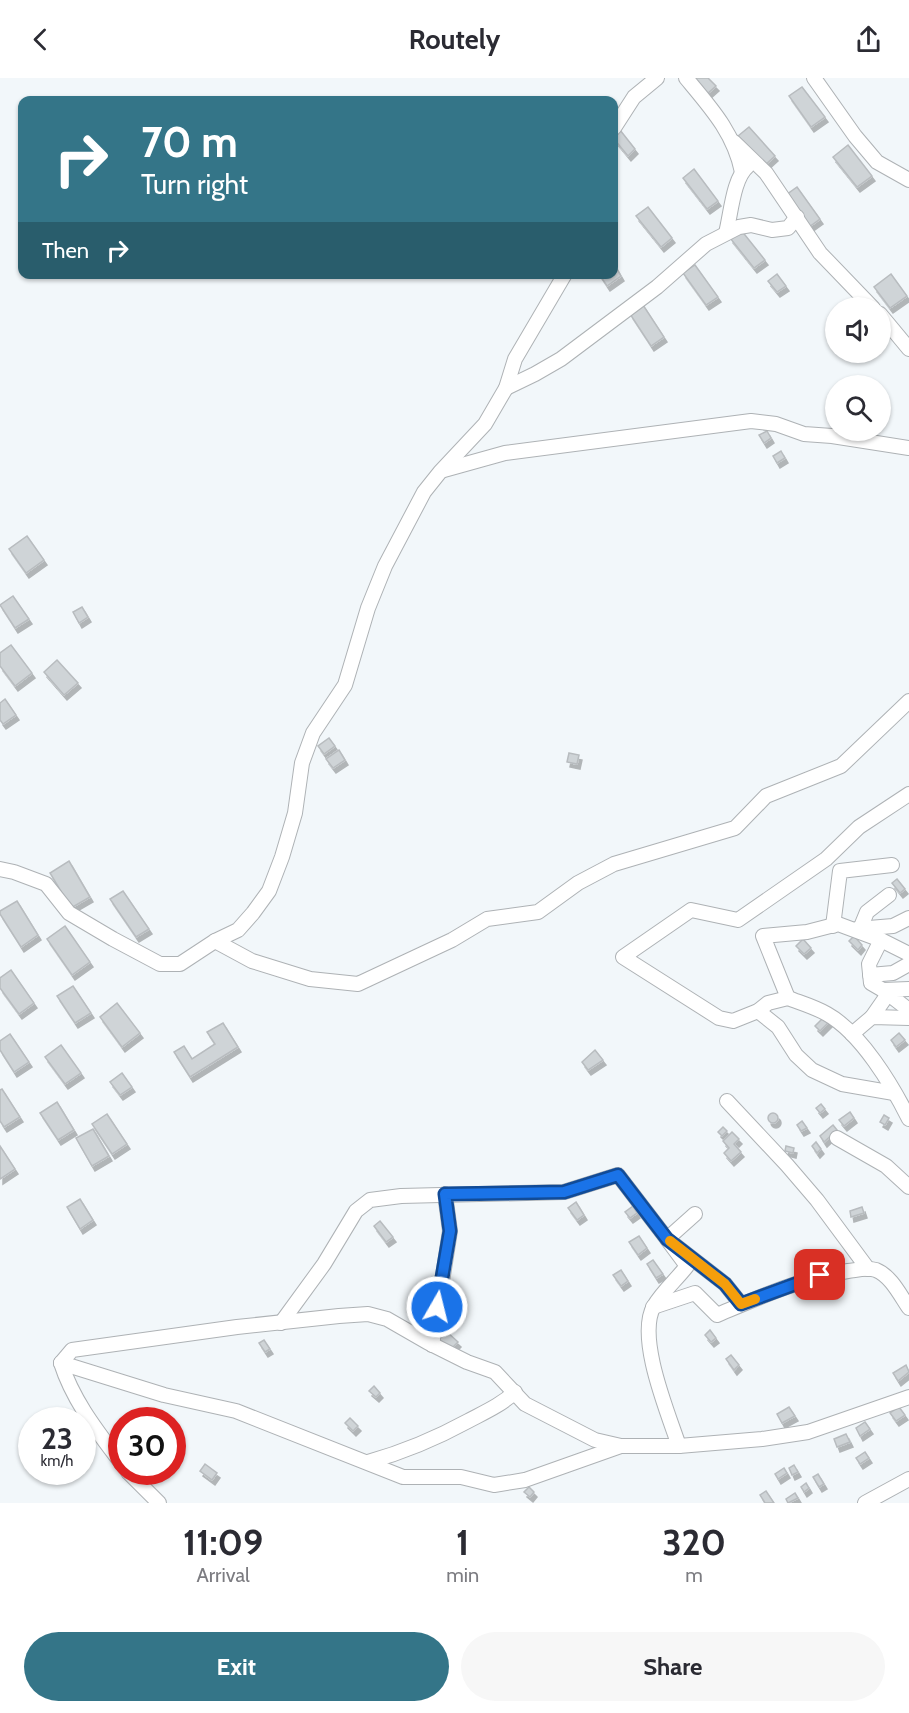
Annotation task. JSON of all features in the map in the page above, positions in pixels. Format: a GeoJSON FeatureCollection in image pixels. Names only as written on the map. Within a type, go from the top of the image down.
{"type":"FeatureCollection","features":[{"type":"Feature","properties":{"kind":"street"},"geometry":{"type":"LineString","coordinates":[[618,121],[633,97],[657,78]]}},
{"type":"Feature","properties":{"kind":"street"},"geometry":{"type":"LineString","coordinates":[[686,78],[734,142],[766,173],[820,253],[862,297]]}},
{"type":"Feature","properties":{"kind":"street"},"geometry":{"type":"LineString","coordinates":[[814,78],[855,136],[877,162],[909,180]]}},
{"type":"Feature","properties":{"kind":"street"},"geometry":{"type":"LineString","coordinates":[[734,142],[742,172]]}},
{"type":"Feature","properties":{"kind":"street"},"geometry":{"type":"LineString","coordinates":[[726,233],[736,185],[742,172],[756,162]]}},
{"type":"Feature","properties":{"kind":"street"},"geometry":{"type":"LineString","coordinates":[[506,388],[561,359],[657,287],[706,244],[739,227],[751,225],[772,230],[788,228],[797,217]]}},
{"type":"Feature","properties":{"kind":"street"},"geometry":{"type":"LineString","coordinates":[[0,869],[46,884],[69,913],[160,964],[180,964],[215,941],[238,930],[269,891],[295,813],[302,763],[313,733],[345,685],[368,608],[385,566],[424,492],[485,424],[506,388],[514,359],[562,279]]}},
{"type":"Feature","properties":{"kind":"street"},"geometry":{"type":"LineString","coordinates":[[891,327],[909,349]]}},
{"type":"Feature","properties":{"kind":"street"},"geometry":{"type":"LineString","coordinates":[[440,472],[460,464],[505,453],[751,421],[776,424],[804,434],[909,448]]}},
{"type":"Feature","properties":{"kind":"street"},"geometry":{"type":"LineString","coordinates":[[215,941],[252,961],[301,976],[358,984],[433,950],[487,919],[538,912],[578,882],[614,864],[735,828],[766,796],[841,766],[909,701]]}},
{"type":"Feature","properties":{"kind":"street"},"geometry":{"type":"LineString","coordinates":[[908,1115],[877,1064],[852,1034],[828,1014],[788,998],[768,1003],[758,1011],[733,1020],[719,1018],[622,957],[691,910],[738,920],[826,859],[859,827],[909,794]]}},
{"type":"Feature","properties":{"kind":"street"},"geometry":{"type":"LineString","coordinates":[[833,926],[840,871],[892,865]]}},
{"type":"Feature","properties":{"kind":"street"},"geometry":{"type":"LineString","coordinates":[[856,929],[867,912],[888,895]]}},
{"type":"Feature","properties":{"kind":"street"},"geometry":{"type":"LineString","coordinates":[[856,929],[893,926],[909,918]]}},
{"type":"Feature","properties":{"kind":"street"},"geometry":{"type":"LineString","coordinates":[[788,998],[763,936],[807,932],[838,924],[856,929],[909,954]]}},
{"type":"Feature","properties":{"kind":"street"},"geometry":{"type":"LineString","coordinates":[[881,940],[869,964],[871,982],[909,1010]]}},
{"type":"Feature","properties":{"kind":"street"},"geometry":{"type":"LineString","coordinates":[[870,975],[893,973],[909,964]]}},
{"type":"Feature","properties":{"kind":"street"},"geometry":{"type":"LineString","coordinates":[[885,992],[909,989]]}},
{"type":"Feature","properties":{"kind":"street"},"geometry":{"type":"LineString","coordinates":[[852,1034],[872,1017],[885,992]]}},
{"type":"Feature","properties":{"kind":"street"},"geometry":{"type":"LineString","coordinates":[[758,1011],[778,1028],[796,1055],[812,1070],[842,1084],[894,1093]]}},
{"type":"Feature","properties":{"kind":"street"},"geometry":{"type":"LineString","coordinates":[[872,1017],[909,1018]]}},
{"type":"Feature","properties":{"kind":"street"},"geometry":{"type":"LineString","coordinates":[[727,1101],[817,1200],[868,1269]]}},
{"type":"Feature","properties":{"kind":"street"},"geometry":{"type":"LineString","coordinates":[[837,1138],[886,1166],[909,1187]]}},
{"type":"Feature","properties":{"kind":"street"},"geometry":{"type":"LineString","coordinates":[[281,1323],[324,1263],[356,1211],[370,1200],[445,1194],[564,1192],[618,1175],[687,1266],[653,1307],[648,1338],[652,1364],[679,1446]]}},
{"type":"Feature","properties":{"kind":"street"},"geometry":{"type":"LineString","coordinates":[[432,1345],[450,1231],[445,1194]]}},
{"type":"Feature","properties":{"kind":"street"},"geometry":{"type":"LineString","coordinates":[[667,1239],[695,1214]]}},
{"type":"Feature","properties":{"kind":"street"},"geometry":{"type":"LineString","coordinates":[[667,1239],[725,1284],[741,1304]]}},
{"type":"Feature","properties":{"kind":"street"},"geometry":{"type":"LineString","coordinates":[[653,1307],[695,1293],[717,1315],[820,1275],[868,1269],[877,1270],[891,1282],[909,1308]]}},
{"type":"Feature","properties":{"kind":"street"},"geometry":{"type":"LineString","coordinates":[[61,1363],[72,1350],[226,1328],[368,1314],[387,1318],[432,1345],[467,1362],[495,1372],[525,1404],[595,1440],[621,1446],[679,1446],[762,1439],[808,1432],[909,1397]]}},
{"type":"Feature","properties":{"kind":"street"},"geometry":{"type":"LineString","coordinates":[[61,1363],[164,1395],[236,1411],[403,1477],[461,1477],[494,1485],[525,1480],[621,1446]]}},
{"type":"Feature","properties":{"kind":"street"},"geometry":{"type":"LineString","coordinates":[[61,1363],[65,1377],[90,1423],[108,1446]]}},
{"type":"Feature","properties":{"kind":"street"},"geometry":{"type":"LineString","coordinates":[[368,1462],[406,1451],[438,1438],[503,1403],[515,1392]]}},
{"type":"Feature","properties":{"kind":"street"},"geometry":{"type":"LineString","coordinates":[[866,1503],[909,1479]]}},
{"type":"Feature","properties":{"kind":"street"},"geometry":{"type":"LineString","coordinates":[[141,1485],[159,1503]]}},
{"type":"Feature","properties":{"kind":"building"},"geometry":{"type":"Polygon","coordinates":[[[692,78],[708,78],[716,86],[707,94],[692,78]]]}},
{"type":"Feature","properties":{"kind":"building"},"geometry":{"type":"Polygon","coordinates":[[[802,87],[825,117],[811,127],[789,96],[802,87]]]}},
{"type":"Feature","properties":{"kind":"building"},"geometry":{"type":"Polygon","coordinates":[[[749,127],[775,156],[764,166],[738,136],[749,127]]]}},
{"type":"Feature","properties":{"kind":"building"},"geometry":{"type":"Polygon","coordinates":[[[620,130],[635,149],[628,156],[618,144],[620,130]]]}},
{"type":"Feature","properties":{"kind":"building"},"geometry":{"type":"Polygon","coordinates":[[[848,145],[872,176],[857,187],[833,157],[848,145]]]}},
{"type":"Feature","properties":{"kind":"building"},"geometry":{"type":"Polygon","coordinates":[[[694,169],[718,201],[707,209],[683,178],[694,169]]]}},
{"type":"Feature","properties":{"kind":"building"},"geometry":{"type":"Polygon","coordinates":[[[797,187],[820,219],[809,227],[786,195],[797,187]]]}},
{"type":"Feature","properties":{"kind":"building"},"geometry":{"type":"Polygon","coordinates":[[[648,207],[672,238],[661,247],[636,216],[648,207]]]}},
{"type":"Feature","properties":{"kind":"building"},"geometry":{"type":"Polygon","coordinates":[[[741,230],[765,260],[754,268],[730,238],[741,230]]]}},
{"type":"Feature","properties":{"kind":"building"},"geometry":{"type":"Polygon","coordinates":[[[695,265],[718,297],[706,305],[683,273],[695,265]]]}},
{"type":"Feature","properties":{"kind":"building"},"geometry":{"type":"Polygon","coordinates":[[[777,274],[786,286],[777,292],[768,281],[777,274]]]}},
{"type":"Feature","properties":{"kind":"building"},"geometry":{"type":"Polygon","coordinates":[[[891,274],[907,296],[891,307],[891,297],[882,297],[874,287],[891,274]]]}},
{"type":"Feature","properties":{"kind":"building"},"geometry":{"type":"Polygon","coordinates":[[[602,279],[617,279],[607,286],[602,279]]]}},
{"type":"Feature","properties":{"kind":"building"},"geometry":{"type":"Polygon","coordinates":[[[643,305],[664,337],[651,346],[630,314],[643,305]]]}},
{"type":"Feature","properties":{"kind":"building"},"geometry":{"type":"Polygon","coordinates":[[[767,431],[771,438],[764,443],[759,435],[767,431]]]}},
{"type":"Feature","properties":{"kind":"building"},"geometry":{"type":"Polygon","coordinates":[[[781,451],[785,458],[777,463],[773,456],[781,451]]]}},
{"type":"Feature","properties":{"kind":"building"},"geometry":{"type":"Polygon","coordinates":[[[27,536],[44,560],[26,573],[9,549],[27,536]]]}},
{"type":"Feature","properties":{"kind":"building"},"geometry":{"type":"Polygon","coordinates":[[[13,596],[29,619],[15,628],[0,605],[13,596]]]}},
{"type":"Feature","properties":{"kind":"building"},"geometry":{"type":"Polygon","coordinates":[[[82,607],[88,617],[79,623],[73,612],[82,607]]]}},
{"type":"Feature","properties":{"kind":"building"},"geometry":{"type":"Polygon","coordinates":[[[11,645],[32,673],[15,686],[0,666],[0,653],[11,645]]]}},
{"type":"Feature","properties":{"kind":"building"},"geometry":{"type":"Polygon","coordinates":[[[57,660],[78,683],[64,695],[44,672],[57,660]]]}},
{"type":"Feature","properties":{"kind":"building"},"geometry":{"type":"Polygon","coordinates":[[[5,699],[16,715],[3,724],[0,720],[0,703],[5,699]]]}},
{"type":"Feature","properties":{"kind":"building"},"geometry":{"type":"Polygon","coordinates":[[[329,738],[335,746],[324,754],[318,746],[329,738]]]}},
{"type":"Feature","properties":{"kind":"building"},"geometry":{"type":"Polygon","coordinates":[[[339,750],[345,760],[333,768],[326,759],[339,750]]]}},
{"type":"Feature","properties":{"kind":"building"},"geometry":{"type":"Polygon","coordinates":[[[569,753],[579,755],[577,764],[567,762],[569,753]]]}},
{"type":"Feature","properties":{"kind":"building"},"geometry":{"type":"Polygon","coordinates":[[[69,861],[90,897],[71,908],[50,873],[69,861]]]}},
{"type":"Feature","properties":{"kind":"building"},"geometry":{"type":"Polygon","coordinates":[[[897,879],[905,889],[900,893],[892,883],[897,879]]]}},
{"type":"Feature","properties":{"kind":"building"},"geometry":{"type":"Polygon","coordinates":[[[123,891],[149,929],[136,937],[110,899],[123,891]]]}},
{"type":"Feature","properties":{"kind":"building"},"geometry":{"type":"Polygon","coordinates":[[[17,901],[38,935],[21,947],[0,914],[0,911],[17,901]]]}},
{"type":"Feature","properties":{"kind":"building"},"geometry":{"type":"Polygon","coordinates":[[[65,926],[90,962],[72,975],[47,939],[65,926]]]}},
{"type":"Feature","properties":{"kind":"building"},"geometry":{"type":"Polygon","coordinates":[[[854,936],[862,945],[858,950],[849,941],[854,936]]]}},
{"type":"Feature","properties":{"kind":"building"},"geometry":{"type":"Polygon","coordinates":[[[803,939],[811,948],[804,954],[796,946],[803,939]]]}},
{"type":"Feature","properties":{"kind":"building"},"geometry":{"type":"Polygon","coordinates":[[[11,970],[34,1003],[19,1014],[0,988],[0,978],[11,970]]]}},
{"type":"Feature","properties":{"kind":"building"},"geometry":{"type":"Polygon","coordinates":[[[73,986],[91,1013],[75,1023],[57,996],[73,986]]]}},
{"type":"Feature","properties":{"kind":"building"},"geometry":{"type":"Polygon","coordinates":[[[117,1003],[140,1033],[122,1047],[100,1017],[117,1003]]]}},
{"type":"Feature","properties":{"kind":"building"},"geometry":{"type":"Polygon","coordinates":[[[824,1017],[829,1022],[820,1031],[815,1026],[824,1017]]]}},
{"type":"Feature","properties":{"kind":"building"},"geometry":{"type":"Polygon","coordinates":[[[223,1023],[238,1047],[190,1077],[174,1052],[184,1046],[192,1059],[215,1044],[207,1032],[223,1023]]]}},
{"type":"Feature","properties":{"kind":"building"},"geometry":{"type":"Polygon","coordinates":[[[899,1033],[905,1040],[896,1047],[891,1040],[899,1033]]]}},
{"type":"Feature","properties":{"kind":"building"},"geometry":{"type":"Polygon","coordinates":[[[10,1034],[29,1062],[14,1072],[0,1050],[0,1041],[10,1034]]]}},
{"type":"Feature","properties":{"kind":"building"},"geometry":{"type":"Polygon","coordinates":[[[61,1045],[81,1073],[65,1084],[45,1057],[61,1045]]]}},
{"type":"Feature","properties":{"kind":"building"},"geometry":{"type":"Polygon","coordinates":[[[595,1050],[603,1060],[588,1070],[582,1062],[595,1050]]]}},
{"type":"Feature","properties":{"kind":"building"},"geometry":{"type":"Polygon","coordinates":[[[122,1073],[132,1087],[120,1095],[110,1082],[122,1073]]]}},
{"type":"Feature","properties":{"kind":"building"},"geometry":{"type":"Polygon","coordinates":[[[2,1089],[20,1117],[4,1127],[0,1121],[0,1090],[2,1089]]]}},
{"type":"Feature","properties":{"kind":"building"},"geometry":{"type":"Polygon","coordinates":[[[57,1102],[74,1130],[58,1140],[40,1113],[57,1102]]]}},
{"type":"Feature","properties":{"kind":"building"},"geometry":{"type":"Polygon","coordinates":[[[821,1104],[825,1109],[820,1113],[816,1108],[821,1104]]]}},
{"type":"Feature","properties":{"kind":"building"},"geometry":{"type":"Polygon","coordinates":[[[850,1112],[854,1118],[844,1126],[839,1120],[850,1112]]]}},
{"type":"Feature","properties":{"kind":"building"},"geometry":{"type":"Polygon","coordinates":[[[773,1113],[778,1118],[773,1123],[768,1118],[773,1113]]]}},
{"type":"Feature","properties":{"kind":"building"},"geometry":{"type":"Polygon","coordinates":[[[107,1114],[127,1144],[112,1154],[92,1124],[107,1114]]]}},
{"type":"Feature","properties":{"kind":"building"},"geometry":{"type":"Polygon","coordinates":[[[884,1115],[889,1118],[885,1125],[880,1122],[884,1115]]]}},
{"type":"Feature","properties":{"kind":"building"},"geometry":{"type":"Polygon","coordinates":[[[802,1121],[807,1128],[801,1131],[797,1125],[802,1121]]]}},
{"type":"Feature","properties":{"kind":"building"},"geometry":{"type":"Polygon","coordinates":[[[833,1125],[837,1130],[824,1142],[820,1136],[833,1125]]]}},
{"type":"Feature","properties":{"kind":"building"},"geometry":{"type":"Polygon","coordinates":[[[723,1127],[727,1131],[722,1136],[718,1132],[723,1127]]]}},
{"type":"Feature","properties":{"kind":"building"},"geometry":{"type":"Polygon","coordinates":[[[93,1129],[109,1156],[92,1166],[76,1138],[93,1129]]]}},
{"type":"Feature","properties":{"kind":"building"},"geometry":{"type":"Polygon","coordinates":[[[732,1132],[739,1139],[734,1144],[741,1152],[731,1161],[724,1153],[729,1148],[723,1141],[732,1132]]]}},
{"type":"Feature","properties":{"kind":"building"},"geometry":{"type":"Polygon","coordinates":[[[816,1142],[821,1149],[817,1153],[812,1146],[816,1142]]]}},
{"type":"Feature","properties":{"kind":"building"},"geometry":{"type":"Polygon","coordinates":[[[0,1146],[15,1169],[0,1179],[0,1146]]]}},
{"type":"Feature","properties":{"kind":"building"},"geometry":{"type":"Polygon","coordinates":[[[786,1146],[794,1148],[793,1153],[785,1151],[786,1146]]]}},
{"type":"Feature","properties":{"kind":"building"},"geometry":{"type":"Polygon","coordinates":[[[80,1199],[93,1220],[80,1229],[67,1207],[80,1199]]]}},
{"type":"Feature","properties":{"kind":"building"},"geometry":{"type":"Polygon","coordinates":[[[576,1202],[584,1215],[577,1220],[568,1208],[576,1202]]]}},
{"type":"Feature","properties":{"kind":"building"},"geometry":{"type":"Polygon","coordinates":[[[633,1206],[637,1213],[630,1218],[625,1212],[633,1206]]]}},
{"type":"Feature","properties":{"kind":"building"},"geometry":{"type":"Polygon","coordinates":[[[862,1207],[864,1213],[851,1217],[850,1211],[862,1207]]]}},
{"type":"Feature","properties":{"kind":"building"},"geometry":{"type":"Polygon","coordinates":[[[380,1221],[393,1237],[386,1242],[374,1226],[380,1221]]]}},
{"type":"Feature","properties":{"kind":"building"},"geometry":{"type":"Polygon","coordinates":[[[639,1236],[647,1248],[638,1255],[629,1242],[639,1236]]]}},
{"type":"Feature","properties":{"kind":"building"},"geometry":{"type":"Polygon","coordinates":[[[653,1260],[663,1274],[656,1278],[647,1264],[653,1260]]]}},
{"type":"Feature","properties":{"kind":"building"},"geometry":{"type":"Polygon","coordinates":[[[621,1270],[628,1281],[621,1286],[613,1275],[621,1270]]]}},
{"type":"Feature","properties":{"kind":"building"},"geometry":{"type":"Polygon","coordinates":[[[710,1330],[716,1338],[711,1342],[705,1335],[710,1330]]]}},
{"type":"Feature","properties":{"kind":"building"},"geometry":{"type":"Polygon","coordinates":[[[446,1331],[458,1342],[450,1350],[438,1339],[446,1331]]]}},
{"type":"Feature","properties":{"kind":"building"},"geometry":{"type":"Polygon","coordinates":[[[264,1340],[270,1349],[265,1352],[259,1343],[264,1340]]]}},
{"type":"Feature","properties":{"kind":"building"},"geometry":{"type":"Polygon","coordinates":[[[731,1355],[739,1365],[734,1370],[726,1359],[731,1355]]]}},
{"type":"Feature","properties":{"kind":"building"},"geometry":{"type":"Polygon","coordinates":[[[906,1365],[909,1372],[898,1381],[893,1373],[906,1365]]]}},
{"type":"Feature","properties":{"kind":"building"},"geometry":{"type":"Polygon","coordinates":[[[374,1386],[380,1393],[376,1397],[369,1391],[374,1386]]]}},
{"type":"Feature","properties":{"kind":"building"},"geometry":{"type":"Polygon","coordinates":[[[789,1407],[795,1416],[782,1423],[777,1414],[789,1407]]]}},
{"type":"Feature","properties":{"kind":"building"},"geometry":{"type":"Polygon","coordinates":[[[899,1407],[905,1415],[896,1421],[890,1413],[899,1407]]]}},
{"type":"Feature","properties":{"kind":"building"},"geometry":{"type":"Polygon","coordinates":[[[350,1418],[358,1426],[353,1431],[345,1423],[350,1418]]]}},
{"type":"Feature","properties":{"kind":"building"},"geometry":{"type":"Polygon","coordinates":[[[865,1422],[870,1429],[860,1436],[856,1428],[865,1422]]]}},
{"type":"Feature","properties":{"kind":"building"},"geometry":{"type":"Polygon","coordinates":[[[846,1434],[850,1442],[837,1447],[834,1439],[846,1434]]]}},
{"type":"Feature","properties":{"kind":"building"},"geometry":{"type":"Polygon","coordinates":[[[865,1452],[869,1458],[860,1464],[856,1458],[865,1452]]]}},
{"type":"Feature","properties":{"kind":"building"},"geometry":{"type":"Polygon","coordinates":[[[205,1464],[217,1473],[212,1480],[200,1471],[205,1464]]]}},
{"type":"Feature","properties":{"kind":"building"},"geometry":{"type":"Polygon","coordinates":[[[794,1465],[798,1472],[792,1475],[789,1468],[794,1465]]]}},
{"type":"Feature","properties":{"kind":"building"},"geometry":{"type":"Polygon","coordinates":[[[784,1468],[787,1473],[778,1479],[775,1474],[784,1468]]]}},
{"type":"Feature","properties":{"kind":"building"},"geometry":{"type":"Polygon","coordinates":[[[818,1474],[824,1484],[819,1487],[813,1477],[818,1474]]]}},
{"type":"Feature","properties":{"kind":"building"},"geometry":{"type":"Polygon","coordinates":[[[806,1483],[809,1488],[804,1492],[801,1487],[806,1483]]]}},
{"type":"Feature","properties":{"kind":"building"},"geometry":{"type":"Polygon","coordinates":[[[529,1487],[534,1492],[530,1497],[524,1492],[529,1487]]]}},
{"type":"Feature","properties":{"kind":"building"},"geometry":{"type":"Polygon","coordinates":[[[766,1491],[774,1503],[765,1503],[760,1495],[766,1491]]]}},
{"type":"Feature","properties":{"kind":"building"},"geometry":{"type":"Polygon","coordinates":[[[795,1493],[798,1498],[788,1503],[786,1499],[795,1493]]]}},
{"type":"Feature","properties":{"kind":"slow traffic"},"geometry":{"type":"LineString","coordinates":[[670,1241],[725,1284],[741,1304],[755,1299]]}},
{"type":"Feature","properties":{"kind":"route"},"geometry":{"type":"LineString","coordinates":[[437,1307],[450,1231],[445,1194],[564,1192],[618,1175],[667,1239],[725,1284],[741,1304],[820,1275]]}}]}
